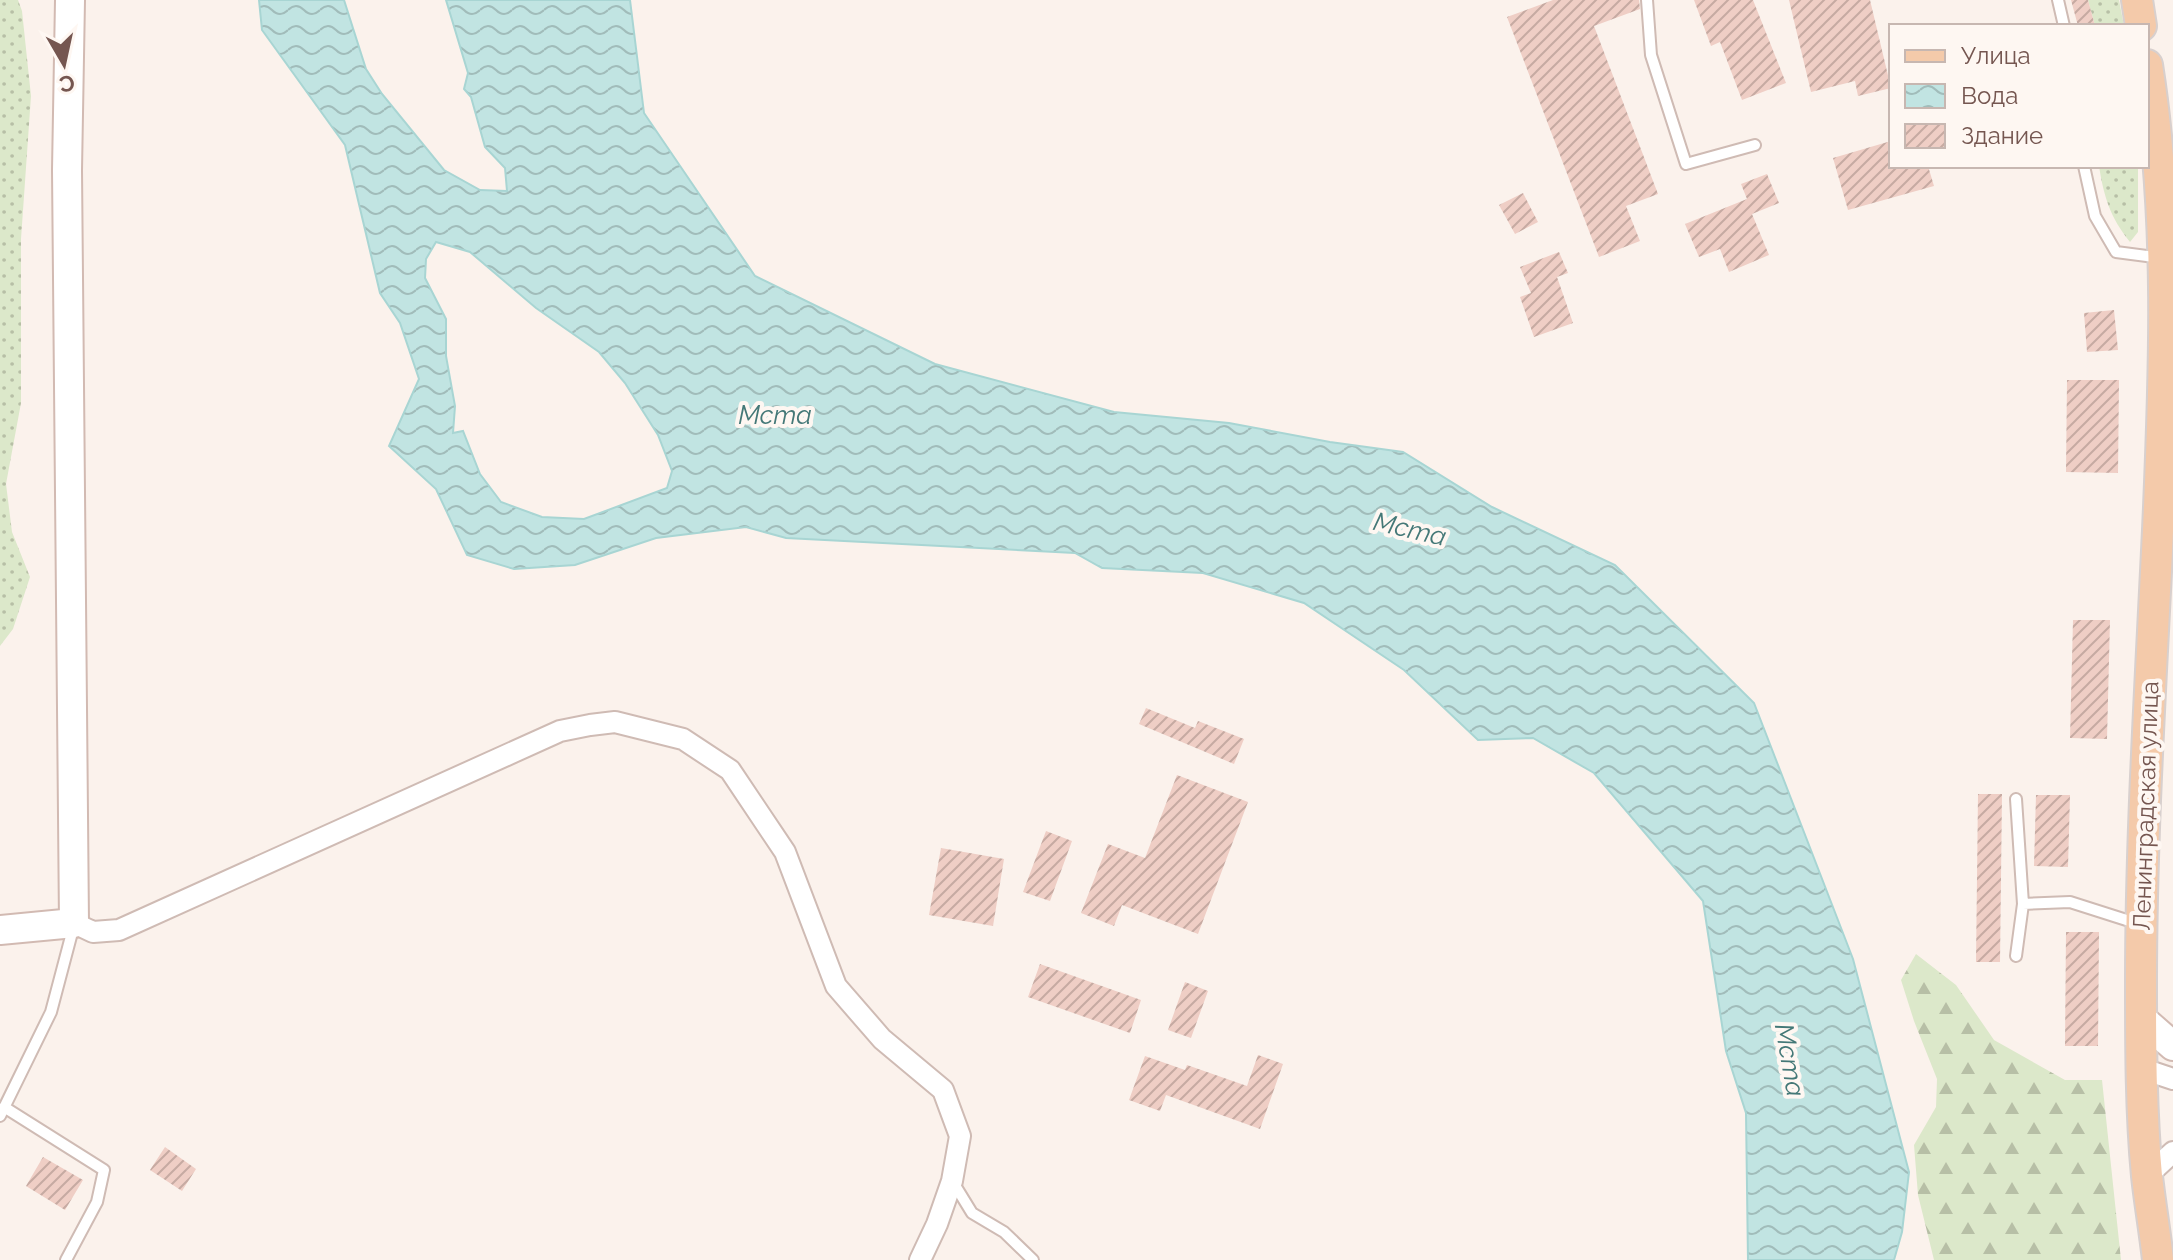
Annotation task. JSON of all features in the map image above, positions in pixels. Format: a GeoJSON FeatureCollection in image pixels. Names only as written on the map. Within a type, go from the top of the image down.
{"type":"FeatureCollection","features":[{"type":"Feature","properties":{"kind":"main road"},"geometry":{"type":"LineString","coordinates":[[2137,0],[2141,24]]}},
{"type":"Feature","properties":{"kind":"main road","name":"Ленинградская улица"},"geometry":{"type":"LineString","coordinates":[[2149,78],[2156,122],[2168,397],[2141,925],[2147,1176],[2158,1260]]}},
{"type":"Feature","properties":{"kind":"street"},"geometry":{"type":"LineString","coordinates":[[70,0],[67,170],[74,923]]}},
{"type":"Feature","properties":{"kind":"street"},"geometry":{"type":"LineString","coordinates":[[0,930],[74,923],[93,932],[119,930],[560,731],[615,722],[683,739],[730,770],[785,852],[836,986],[882,1039],[943,1090],[960,1136],[952,1181],[920,1260]]}},
{"type":"Feature","properties":{"kind":"street"},"geometry":{"type":"LineString","coordinates":[[2141,1018],[2173,1046]]}},
{"type":"Feature","properties":{"kind":"street"},"geometry":{"type":"LineString","coordinates":[[2143,1069],[2173,1079]]}},
{"type":"Feature","properties":{"kind":"street"},"geometry":{"type":"LineString","coordinates":[[2147,1176],[2173,1152]]}},
{"type":"Feature","properties":{"kind":"lane"},"geometry":{"type":"LineString","coordinates":[[1647,0],[1651,55],[1686,164],[1755,145]]}},
{"type":"Feature","properties":{"kind":"lane"},"geometry":{"type":"LineString","coordinates":[[2058,0],[2064,24]]}},
{"type":"Feature","properties":{"kind":"lane"},"geometry":{"type":"LineString","coordinates":[[2084,168],[2095,216],[2116,252],[2164,258]]}},
{"type":"Feature","properties":{"kind":"lane"},"geometry":{"type":"LineString","coordinates":[[2016,799],[2023,904],[2016,956]]}},
{"type":"Feature","properties":{"kind":"lane"},"geometry":{"type":"LineString","coordinates":[[2023,904],[2070,902],[2141,925]]}},
{"type":"Feature","properties":{"kind":"lane"},"geometry":{"type":"LineString","coordinates":[[66,1260],[97,1202],[104,1170],[2,1111],[51,1012],[74,923]]}},
{"type":"Feature","properties":{"kind":"lane"},"geometry":{"type":"LineString","coordinates":[[952,1181],[972,1213],[1004,1232],[1033,1260]]}},
{"type":"Feature","properties":{"kind":"green space"},"geometry":{"type":"Polygon","coordinates":[[[0,0],[18,0],[22,11],[31,96],[21,239],[21,403],[6,484],[12,532],[30,577],[13,629],[0,646],[0,0]]]}},
{"type":"Feature","properties":{"kind":"green space"},"geometry":{"type":"Polygon","coordinates":[[[2088,0],[2119,0],[2124,24],[2094,24],[2088,0]]]}},
{"type":"Feature","properties":{"kind":"green space"},"geometry":{"type":"Polygon","coordinates":[[[2099,168],[2138,168],[2138,232],[2130,242],[2117,224],[2099,168]]]}},
{"type":"Feature","properties":{"kind":"green space"},"geometry":{"type":"Polygon","coordinates":[[[1916,954],[1956,985],[1994,1040],[2065,1080],[2102,1080],[2121,1260],[1934,1260],[1918,1195],[1914,1145],[1936,1107],[1937,1079],[1901,980],[1916,954]]]}},
{"type":"Feature","properties":{"kind":"water","name":"Мста"},"geometry":{"type":"Polygon","coordinates":[[[259,0],[344,0],[366,69],[382,94],[444,170],[480,190],[507,191],[505,168],[485,147],[471,97],[464,89],[468,73],[446,0],[630,0],[644,113],[755,276],[935,364],[1114,412],[1229,423],[1403,452],[1492,507],[1615,565],[1754,703],[1853,959],[1909,1172],[1902,1232],[1894,1260],[1748,1260],[1746,1113],[1726,1051],[1703,901],[1594,773],[1533,738],[1478,740],[1404,670],[1304,603],[1203,573],[1102,568],[1075,553],[786,538],[746,527],[656,538],[575,565],[514,569],[467,555],[436,489],[389,446],[419,379],[400,323],[380,293],[345,145],[262,30],[259,0]],[[436,242],[426,259],[425,278],[446,319],[446,356],[455,406],[453,433],[463,431],[480,474],[501,502],[542,517],[584,519],[667,488],[672,471],[658,435],[625,383],[599,352],[536,308],[470,252],[436,242]]]}},
{"type":"Feature","properties":{"kind":"building"},"geometry":{"type":"Polygon","coordinates":[[[1553,0],[1639,0],[1640,9],[1594,26],[1658,194],[1626,206],[1640,241],[1599,257],[1507,17],[1553,0]]]}},
{"type":"Feature","properties":{"kind":"building"},"geometry":{"type":"Polygon","coordinates":[[[1694,0],[1753,0],[1786,83],[1742,100],[1720,42],[1711,46],[1694,0]]]}},
{"type":"Feature","properties":{"kind":"building"},"geometry":{"type":"Polygon","coordinates":[[[1789,0],[1870,0],[1889,88],[1858,96],[1855,81],[1811,92],[1789,0]]]}},
{"type":"Feature","properties":{"kind":"building"},"geometry":{"type":"Polygon","coordinates":[[[2071,0],[2088,0],[2094,24],[2077,24],[2071,0]]]}},
{"type":"Feature","properties":{"kind":"building"},"geometry":{"type":"Polygon","coordinates":[[[1889,142],[1889,168],[1929,168],[1934,186],[1848,210],[1833,158],[1889,142]]]}},
{"type":"Feature","properties":{"kind":"building"},"geometry":{"type":"Polygon","coordinates":[[[1767,174],[1779,203],[1752,214],[1769,255],[1729,272],[1720,249],[1699,257],[1685,224],[1747,199],[1741,184],[1767,174]]]}},
{"type":"Feature","properties":{"kind":"building"},"geometry":{"type":"Polygon","coordinates":[[[1523,193],[1538,222],[1515,234],[1499,205],[1523,193]]]}},
{"type":"Feature","properties":{"kind":"building"},"geometry":{"type":"Polygon","coordinates":[[[1559,252],[1568,273],[1557,277],[1573,323],[1534,337],[1520,297],[1531,293],[1520,267],[1559,252]]]}},
{"type":"Feature","properties":{"kind":"building"},"geometry":{"type":"Polygon","coordinates":[[[2114,310],[2118,350],[2087,352],[2084,313],[2114,310]]]}},
{"type":"Feature","properties":{"kind":"building"},"geometry":{"type":"Polygon","coordinates":[[[2067,380],[2119,380],[2118,473],[2066,472],[2067,380]]]}},
{"type":"Feature","properties":{"kind":"building"},"geometry":{"type":"Polygon","coordinates":[[[2073,620],[2110,620],[2107,739],[2070,738],[2073,620]]]}},
{"type":"Feature","properties":{"kind":"building"},"geometry":{"type":"Polygon","coordinates":[[[1146,708],[1195,728],[1198,721],[1244,739],[1234,764],[1139,724],[1146,708]]]}},
{"type":"Feature","properties":{"kind":"building"},"geometry":{"type":"Polygon","coordinates":[[[1177,775],[1248,802],[1198,934],[1122,905],[1114,926],[1081,913],[1108,844],[1145,858],[1177,775]]]}},
{"type":"Feature","properties":{"kind":"building"},"geometry":{"type":"Polygon","coordinates":[[[1978,794],[2002,794],[2000,962],[1976,962],[1978,794]]]}},
{"type":"Feature","properties":{"kind":"building"},"geometry":{"type":"Polygon","coordinates":[[[2036,795],[2070,795],[2068,867],[2034,866],[2036,795]]]}},
{"type":"Feature","properties":{"kind":"building"},"geometry":{"type":"Polygon","coordinates":[[[1046,831],[1072,841],[1050,901],[1023,892],[1046,831]]]}},
{"type":"Feature","properties":{"kind":"building"},"geometry":{"type":"Polygon","coordinates":[[[941,848],[1004,859],[993,926],[929,915],[941,848]]]}},
{"type":"Feature","properties":{"kind":"building"},"geometry":{"type":"Polygon","coordinates":[[[2066,932],[2099,932],[2098,1046],[2065,1046],[2066,932]]]}},
{"type":"Feature","properties":{"kind":"building"},"geometry":{"type":"Polygon","coordinates":[[[1040,964],[1141,1000],[1130,1033],[1028,997],[1040,964]]]}},
{"type":"Feature","properties":{"kind":"building"},"geometry":{"type":"Polygon","coordinates":[[[1185,982],[1208,991],[1191,1038],[1168,1030],[1185,982]]]}},
{"type":"Feature","properties":{"kind":"building"},"geometry":{"type":"Polygon","coordinates":[[[1258,1055],[1283,1064],[1260,1129],[1166,1095],[1160,1111],[1129,1100],[1145,1056],[1185,1070],[1187,1065],[1247,1086],[1258,1055]]]}},
{"type":"Feature","properties":{"kind":"building"},"geometry":{"type":"Polygon","coordinates":[[[165,1147],[196,1169],[182,1191],[150,1170],[165,1147]]]}},
{"type":"Feature","properties":{"kind":"building"},"geometry":{"type":"Polygon","coordinates":[[[43,1157],[83,1180],[65,1210],[26,1186],[43,1157]]]}}]}
